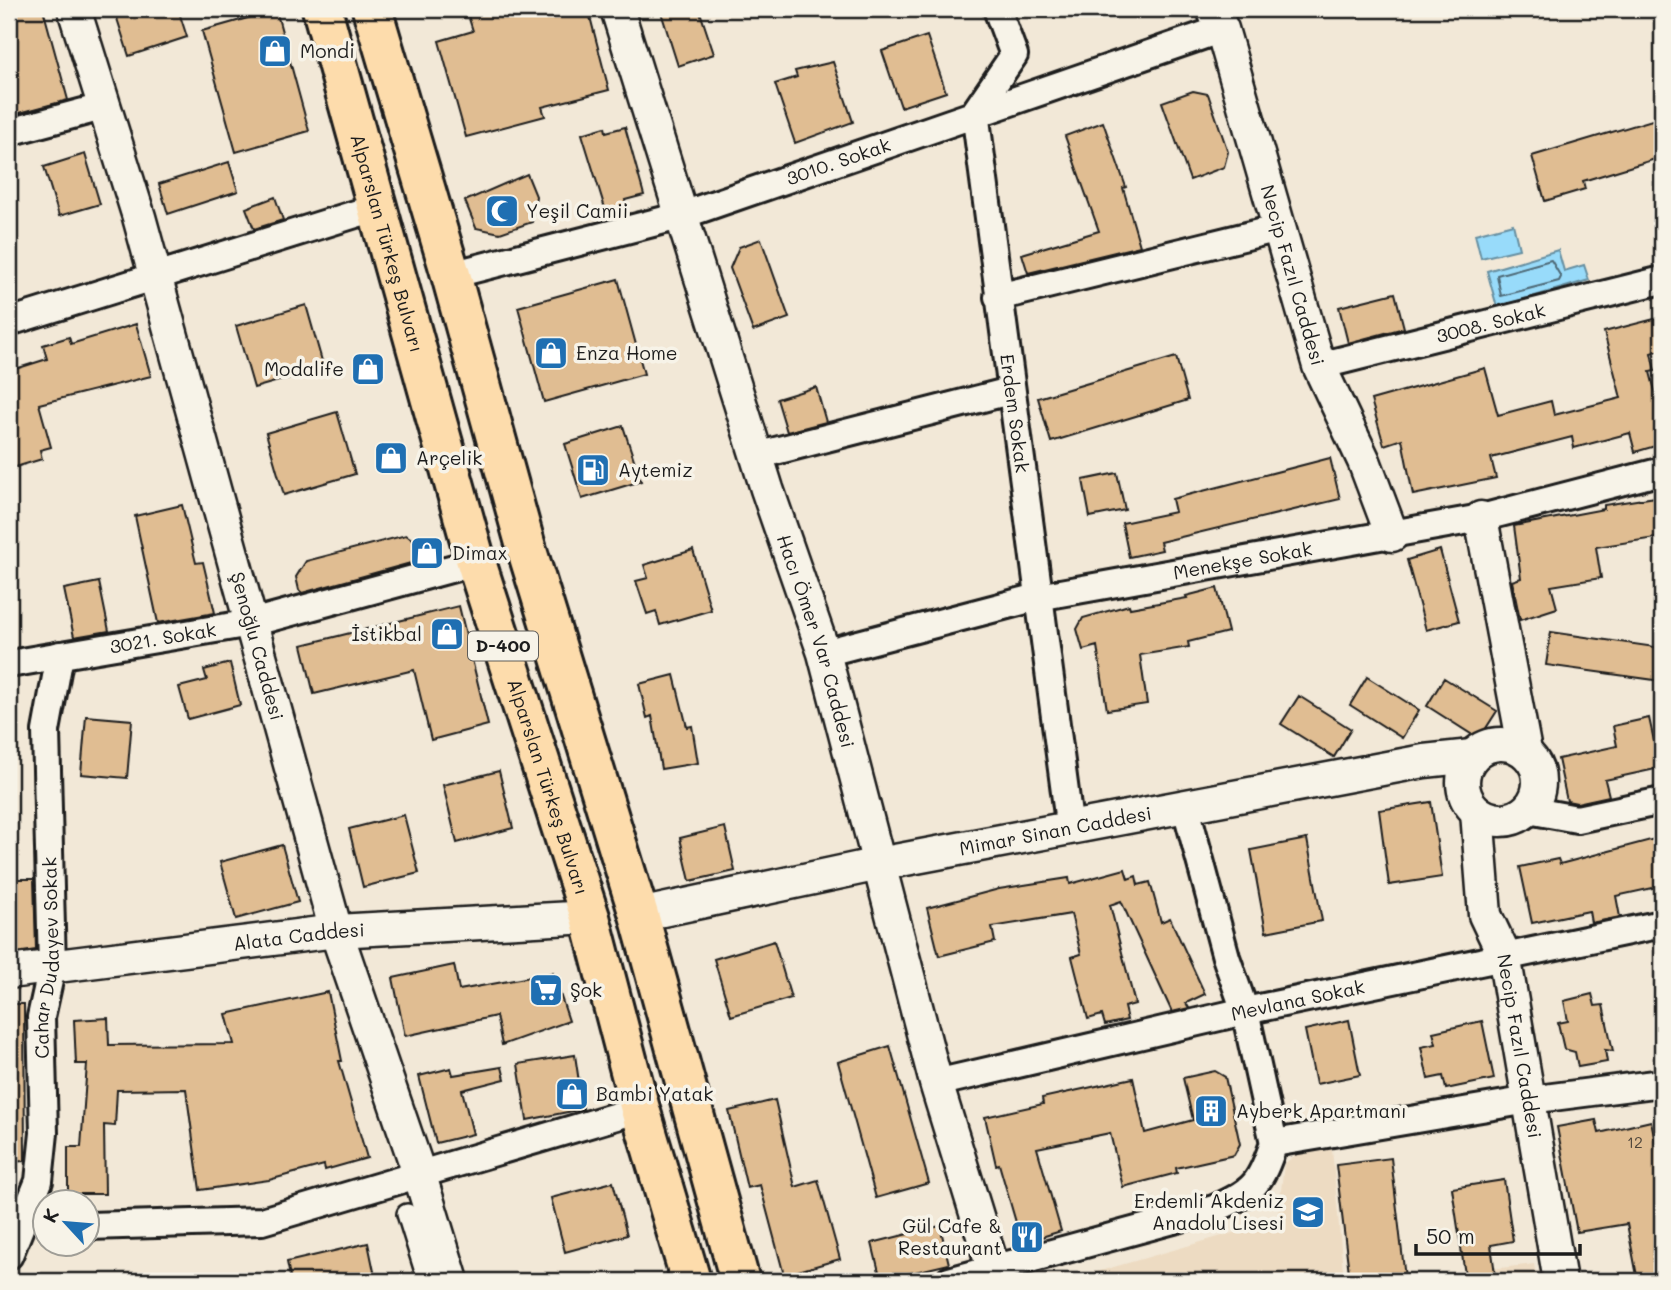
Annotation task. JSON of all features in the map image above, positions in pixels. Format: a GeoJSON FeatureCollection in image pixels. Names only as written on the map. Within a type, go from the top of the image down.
{"type":"FeatureCollection","features":[{"type":"Feature","properties":{"kind":"highway","name":"Alparslan Türkeş Bulvarı"},"geometry":{"type":"LineString","coordinates":[[322,9],[476,562],[590,916],[640,1109],[691,1281]]}},
{"type":"Feature","properties":{"kind":"highway","name":"D-400"},"geometry":{"type":"LineString","coordinates":[[372,9],[451,275],[526,547],[639,915],[740,1281]]}},
{"type":"Feature","properties":{"kind":"street","name":"Şenoğlu Caddesi"},"geometry":{"type":"LineString","coordinates":[[74,9],[155,278],[336,931],[420,1176],[452,1281]]}},
{"type":"Feature","properties":{"kind":"street","name":"Hacı Ömer Var Caddesi"},"geometry":{"type":"LineString","coordinates":[[617,9],[757,456],[824,653],[936,1083],[996,1275]]}},
{"type":"Feature","properties":{"kind":"street"},"geometry":{"type":"LineString","coordinates":[[975,112],[1014,55],[997,9]]}},
{"type":"Feature","properties":{"kind":"street","name":"3010. Sokak"},"geometry":{"type":"LineString","coordinates":[[451,275],[680,216],[975,112],[1217,19]]}},
{"type":"Feature","properties":{"kind":"street","name":"Necip Fazıl Caddesi"},"geometry":{"type":"LineString","coordinates":[[1217,19],[1319,366],[1364,461],[1392,535]]}},
{"type":"Feature","properties":{"kind":"street"},"geometry":{"type":"LineString","coordinates":[[9,132],[102,107]]}},
{"type":"Feature","properties":{"kind":"street","name":"Erdem Sokak"},"geometry":{"type":"LineString","coordinates":[[975,112],[1070,830]]}},
{"type":"Feature","properties":{"kind":"street"},"geometry":{"type":"LineString","coordinates":[[9,322],[379,207]]}},
{"type":"Feature","properties":{"kind":"street"},"geometry":{"type":"LineString","coordinates":[[998,297],[1279,228]]}},
{"type":"Feature","properties":{"kind":"street","name":"3008. Sokak"},"geometry":{"type":"LineString","coordinates":[[1319,366],[1662,280]]}},
{"type":"Feature","properties":{"kind":"street"},"geometry":{"type":"LineString","coordinates":[[757,456],[1010,391]]}},
{"type":"Feature","properties":{"kind":"street","name":"Menekşe Sokak"},"geometry":{"type":"LineString","coordinates":[[824,653],[1038,597],[1481,518],[1662,471]]}},
{"type":"Feature","properties":{"kind":"street"},"geometry":{"type":"LineString","coordinates":[[1481,518],[1525,751],[1539,774],[1535,800],[1528,810],[1508,820],[1486,818],[1477,812],[1464,792],[1462,779],[1472,756],[1492,744],[1515,746],[1525,751]]}},
{"type":"Feature","properties":{"kind":"street","name":"3021. Sokak"},"geometry":{"type":"LineString","coordinates":[[9,664],[251,623],[476,562]]}},
{"type":"Feature","properties":{"kind":"street","name":"Cahar Dudayev Sokak"},"geometry":{"type":"LineString","coordinates":[[9,1255],[25,1228],[39,1181],[44,1133],[41,1017],[51,967],[46,731],[60,655]]}},
{"type":"Feature","properties":{"kind":"street","name":"Mimar Sinan Caddesi"},"geometry":{"type":"LineString","coordinates":[[639,915],[879,864],[1424,761],[1472,756]]}},
{"type":"Feature","properties":{"kind":"street"},"geometry":{"type":"LineString","coordinates":[[1528,810],[1577,819],[1662,802]]}},
{"type":"Feature","properties":{"kind":"street"},"geometry":{"type":"LineString","coordinates":[[949,1281],[996,1275],[1214,1209],[1245,1196],[1264,1172],[1274,1143],[1245,1011],[1226,957],[1186,808]]}},
{"type":"Feature","properties":{"kind":"street","name":"Necip Fazıl Caddesi"},"geometry":{"type":"LineString","coordinates":[[1477,812],[1485,915],[1504,955],[1560,1281]]}},
{"type":"Feature","properties":{"kind":"street","name":"Alata Caddesi"},"geometry":{"type":"LineString","coordinates":[[9,972],[336,931],[590,916]]}},
{"type":"Feature","properties":{"kind":"street","name":"Mevlana Sokak"},"geometry":{"type":"LineString","coordinates":[[936,1083],[1245,1011],[1662,924]]}},
{"type":"Feature","properties":{"kind":"street"},"geometry":{"type":"LineString","coordinates":[[1274,1143],[1529,1100],[1662,1083]]}},
{"type":"Feature","properties":{"kind":"street"},"geometry":{"type":"LineString","coordinates":[[102,1226],[262,1222],[640,1109]]}},
{"type":"Feature","properties":{"kind":"street"},"geometry":{"type":"LineString","coordinates":[[407,1214],[428,1281]]}},
{"type":"Feature","properties":{"kind":"street"},"geometry":{"type":"LineString","coordinates":[[9,1266],[25,1228]]}},
{"type":"Feature","properties":{"kind":"shaded area","name":"Erdemli Akdeniz Anadolu Lisesi"},"geometry":{"type":"Polygon","coordinates":[[[1332,1149],[1344,1281],[1065,1281],[1250,1228],[1278,1216],[1284,1164],[1300,1152],[1332,1149]]]}},
{"type":"Feature","properties":{"kind":"shaded area"},"geometry":{"type":"Polygon","coordinates":[[[1534,1264],[1537,1281],[1391,1281],[1534,1264]]]}},
{"type":"Feature","properties":{"kind":"water"},"geometry":{"type":"Polygon","coordinates":[[[1513,224],[1519,249],[1481,258],[1475,234],[1513,224]]]}},
{"type":"Feature","properties":{"kind":"water"},"geometry":{"type":"Polygon","coordinates":[[[1558,250],[1564,271],[1584,265],[1589,280],[1497,307],[1487,271],[1558,250]]]}},
{"type":"Feature","properties":{"kind":"building"},"geometry":{"type":"Polygon","coordinates":[[[9,9],[43,9],[68,100],[12,115],[9,102],[9,9]]]}},
{"type":"Feature","properties":{"kind":"building"},"geometry":{"type":"Polygon","coordinates":[[[114,9],[178,9],[187,37],[129,56],[114,9]]]}},
{"type":"Feature","properties":{"kind":"building"},"geometry":{"type":"Polygon","coordinates":[[[466,9],[588,9],[609,90],[542,107],[545,116],[466,137],[439,41],[473,31],[466,9]]]}},
{"type":"Feature","properties":{"kind":"building"},"geometry":{"type":"Polygon","coordinates":[[[660,9],[699,9],[714,54],[678,66],[660,9]]]}},
{"type":"Feature","properties":{"kind":"building"},"geometry":{"type":"Polygon","coordinates":[[[276,10],[309,131],[236,152],[202,31],[276,10]]]}},
{"type":"Feature","properties":{"kind":"building"},"geometry":{"type":"Polygon","coordinates":[[[927,36],[946,92],[901,107],[882,51],[927,36]]]}},
{"type":"Feature","properties":{"kind":"building"},"geometry":{"type":"Polygon","coordinates":[[[833,62],[853,122],[795,143],[775,84],[797,77],[795,71],[833,62]]]}},
{"type":"Feature","properties":{"kind":"building"},"geometry":{"type":"Polygon","coordinates":[[[1193,91],[1208,94],[1228,152],[1224,167],[1190,180],[1162,102],[1193,91]]]}},
{"type":"Feature","properties":{"kind":"building"},"geometry":{"type":"Polygon","coordinates":[[[1662,117],[1662,157],[1583,181],[1585,189],[1545,201],[1532,156],[1662,117]]]}},
{"type":"Feature","properties":{"kind":"building"},"geometry":{"type":"Polygon","coordinates":[[[1103,122],[1126,187],[1123,188],[1140,246],[1028,273],[1022,254],[1099,231],[1065,136],[1103,122]]]}},
{"type":"Feature","properties":{"kind":"building"},"geometry":{"type":"Polygon","coordinates":[[[605,127],[606,132],[625,127],[644,195],[625,200],[628,213],[608,218],[582,134],[605,127]]]}},
{"type":"Feature","properties":{"kind":"building"},"geometry":{"type":"Polygon","coordinates":[[[85,154],[100,204],[59,216],[44,167],[85,154]]]}},
{"type":"Feature","properties":{"kind":"building"},"geometry":{"type":"Polygon","coordinates":[[[229,162],[238,191],[168,214],[159,184],[229,162]]]}},
{"type":"Feature","properties":{"kind":"building","name":"Yeşil Camii"},"geometry":{"type":"Polygon","coordinates":[[[527,174],[536,196],[532,222],[500,233],[476,228],[465,201],[527,174]]]}},
{"type":"Feature","properties":{"kind":"building"},"geometry":{"type":"Polygon","coordinates":[[[275,197],[283,220],[254,229],[246,208],[275,197]]]}},
{"type":"Feature","properties":{"kind":"building"},"geometry":{"type":"Polygon","coordinates":[[[761,239],[789,318],[753,331],[730,268],[739,247],[761,239]]]}},
{"type":"Feature","properties":{"kind":"building"},"geometry":{"type":"Polygon","coordinates":[[[618,279],[644,374],[544,402],[518,307],[618,279]]]}},
{"type":"Feature","properties":{"kind":"building"},"geometry":{"type":"Polygon","coordinates":[[[1395,293],[1404,328],[1348,343],[1339,307],[1395,293]]]}},
{"type":"Feature","properties":{"kind":"building"},"geometry":{"type":"Polygon","coordinates":[[[306,305],[324,368],[254,388],[236,326],[306,305]]]}},
{"type":"Feature","properties":{"kind":"building"},"geometry":{"type":"Polygon","coordinates":[[[1662,317],[1662,350],[1651,353],[1655,371],[1650,372],[1662,417],[1662,444],[1635,452],[1630,433],[1574,448],[1572,437],[1491,458],[1496,478],[1413,495],[1402,439],[1384,445],[1371,400],[1485,368],[1498,415],[1551,401],[1554,415],[1621,398],[1604,332],[1662,317]]]}},
{"type":"Feature","properties":{"kind":"building"},"geometry":{"type":"Polygon","coordinates":[[[136,324],[151,376],[39,404],[51,447],[40,450],[42,459],[9,469],[9,371],[47,359],[43,345],[69,337],[71,344],[136,324]]]}},
{"type":"Feature","properties":{"kind":"building"},"geometry":{"type":"Polygon","coordinates":[[[1176,357],[1188,400],[1051,442],[1038,398],[1176,357]]]}},
{"type":"Feature","properties":{"kind":"building"},"geometry":{"type":"Polygon","coordinates":[[[816,387],[826,422],[787,432],[777,399],[816,387]]]}},
{"type":"Feature","properties":{"kind":"building"},"geometry":{"type":"Polygon","coordinates":[[[337,412],[355,474],[284,495],[266,433],[337,412]]]}},
{"type":"Feature","properties":{"kind":"building"},"geometry":{"type":"Polygon","coordinates":[[[623,426],[641,481],[582,499],[565,444],[623,426]]]}},
{"type":"Feature","properties":{"kind":"building"},"geometry":{"type":"Polygon","coordinates":[[[1330,458],[1340,499],[1160,542],[1162,550],[1129,557],[1122,523],[1175,512],[1172,499],[1330,458]]]}},
{"type":"Feature","properties":{"kind":"building"},"geometry":{"type":"Polygon","coordinates":[[[1117,473],[1125,510],[1090,517],[1083,480],[1117,473]]]}},
{"type":"Feature","properties":{"kind":"building"},"geometry":{"type":"Polygon","coordinates":[[[1662,496],[1662,537],[1596,547],[1601,578],[1551,586],[1557,608],[1520,620],[1512,581],[1521,578],[1514,526],[1604,509],[1604,505],[1662,496]]]}},
{"type":"Feature","properties":{"kind":"building"},"geometry":{"type":"Polygon","coordinates":[[[182,505],[196,563],[203,562],[215,613],[158,623],[135,516],[182,505]]]}},
{"type":"Feature","properties":{"kind":"building"},"geometry":{"type":"Polygon","coordinates":[[[406,535],[416,542],[418,561],[302,593],[299,590],[296,577],[306,561],[406,535]]]}},
{"type":"Feature","properties":{"kind":"building"},"geometry":{"type":"Polygon","coordinates":[[[693,550],[711,610],[660,625],[656,611],[647,614],[636,581],[648,578],[644,565],[693,550]]]}},
{"type":"Feature","properties":{"kind":"building"},"geometry":{"type":"Polygon","coordinates":[[[1440,550],[1459,621],[1426,630],[1407,560],[1440,550]]]}},
{"type":"Feature","properties":{"kind":"building"},"geometry":{"type":"Polygon","coordinates":[[[99,582],[109,631],[74,637],[64,589],[99,582]]]}},
{"type":"Feature","properties":{"kind":"building"},"geometry":{"type":"Polygon","coordinates":[[[1217,588],[1228,632],[1188,642],[1189,647],[1140,655],[1147,704],[1107,710],[1097,646],[1083,650],[1077,629],[1083,618],[1129,605],[1130,608],[1187,598],[1186,596],[1217,588]]]}},
{"type":"Feature","properties":{"kind":"building"},"geometry":{"type":"Polygon","coordinates":[[[459,606],[488,725],[431,740],[414,670],[314,694],[302,645],[459,606]]]}},
{"type":"Feature","properties":{"kind":"building"},"geometry":{"type":"Polygon","coordinates":[[[1551,632],[1662,648],[1662,681],[1546,665],[1551,632]]]}},
{"type":"Feature","properties":{"kind":"building"},"geometry":{"type":"Polygon","coordinates":[[[230,663],[240,705],[188,719],[179,687],[207,680],[204,670],[230,663]]]}},
{"type":"Feature","properties":{"kind":"building"},"geometry":{"type":"Polygon","coordinates":[[[674,675],[687,727],[692,726],[698,763],[661,769],[652,716],[647,718],[639,684],[674,675]]]}},
{"type":"Feature","properties":{"kind":"building"},"geometry":{"type":"Polygon","coordinates":[[[1367,677],[1419,710],[1402,738],[1350,705],[1367,677]]]}},
{"type":"Feature","properties":{"kind":"building"},"geometry":{"type":"Polygon","coordinates":[[[1444,678],[1497,711],[1479,739],[1427,706],[1444,678]]]}},
{"type":"Feature","properties":{"kind":"building"},"geometry":{"type":"Polygon","coordinates":[[[1299,696],[1351,729],[1334,757],[1281,724],[1299,696]]]}},
{"type":"Feature","properties":{"kind":"building"},"geometry":{"type":"Polygon","coordinates":[[[86,716],[132,720],[127,778],[81,774],[86,716]]]}},
{"type":"Feature","properties":{"kind":"building"},"geometry":{"type":"Polygon","coordinates":[[[1649,718],[1660,768],[1605,780],[1609,796],[1577,803],[1567,801],[1558,759],[1617,746],[1613,726],[1649,718]]]}},
{"type":"Feature","properties":{"kind":"building"},"geometry":{"type":"Polygon","coordinates":[[[499,771],[513,828],[457,843],[443,785],[499,771]]]}},
{"type":"Feature","properties":{"kind":"building"},"geometry":{"type":"Polygon","coordinates":[[[1431,802],[1442,877],[1389,885],[1379,810],[1431,802]]]}},
{"type":"Feature","properties":{"kind":"building"},"geometry":{"type":"Polygon","coordinates":[[[404,815],[419,873],[363,887],[349,829],[404,815]]]}},
{"type":"Feature","properties":{"kind":"building"},"geometry":{"type":"Polygon","coordinates":[[[725,827],[735,871],[690,881],[680,838],[725,827]]]}},
{"type":"Feature","properties":{"kind":"building"},"geometry":{"type":"Polygon","coordinates":[[[1662,837],[1662,886],[1616,896],[1620,917],[1591,923],[1589,911],[1532,923],[1520,867],[1558,859],[1560,864],[1662,837]]]}},
{"type":"Feature","properties":{"kind":"building"},"geometry":{"type":"Polygon","coordinates":[[[1307,839],[1322,921],[1266,932],[1251,850],[1307,839]]]}},
{"type":"Feature","properties":{"kind":"building"},"geometry":{"type":"Polygon","coordinates":[[[282,845],[298,902],[236,919],[220,862],[282,845]]]}},
{"type":"Feature","properties":{"kind":"building"},"geometry":{"type":"Polygon","coordinates":[[[1125,869],[1128,879],[1136,876],[1138,885],[1150,882],[1161,922],[1170,918],[1205,994],[1186,1003],[1189,1008],[1172,1012],[1121,901],[1110,905],[1135,1004],[1124,1007],[1127,1020],[1105,1025],[1102,1015],[1088,1019],[1072,957],[1081,954],[1071,914],[992,927],[995,942],[939,956],[927,908],[999,889],[1069,878],[1070,884],[1125,869]]]}},
{"type":"Feature","properties":{"kind":"building"},"geometry":{"type":"Polygon","coordinates":[[[9,879],[34,879],[36,950],[9,954],[9,879]]]}},
{"type":"Feature","properties":{"kind":"building"},"geometry":{"type":"Polygon","coordinates":[[[774,941],[791,998],[731,1016],[714,959],[774,941]]]}},
{"type":"Feature","properties":{"kind":"building"},"geometry":{"type":"Polygon","coordinates":[[[454,965],[459,990],[553,973],[569,1021],[502,1045],[496,1016],[405,1036],[393,978],[454,965]]]}},
{"type":"Feature","properties":{"kind":"building"},"geometry":{"type":"Polygon","coordinates":[[[328,992],[342,1061],[339,1061],[367,1158],[325,1170],[324,1165],[269,1180],[200,1190],[186,1089],[117,1090],[115,1126],[104,1125],[105,1194],[102,1194],[102,1188],[68,1188],[68,1147],[81,1147],[87,1064],[76,1064],[74,1020],[108,1018],[109,1045],[234,1044],[226,1014],[328,992]]]}},
{"type":"Feature","properties":{"kind":"building"},"geometry":{"type":"Polygon","coordinates":[[[1592,994],[1595,1006],[1603,1005],[1613,1051],[1605,1050],[1607,1062],[1578,1067],[1575,1052],[1564,1049],[1558,1023],[1568,1021],[1564,1001],[1592,994]]]}},
{"type":"Feature","properties":{"kind":"building"},"geometry":{"type":"Polygon","coordinates":[[[9,1004],[24,1004],[25,1161],[9,1162],[9,1004]]]}},
{"type":"Feature","properties":{"kind":"building"},"geometry":{"type":"Polygon","coordinates":[[[1349,1020],[1360,1075],[1316,1084],[1305,1030],[1349,1020]]]}},
{"type":"Feature","properties":{"kind":"building"},"geometry":{"type":"Polygon","coordinates":[[[1482,1021],[1494,1079],[1446,1089],[1443,1076],[1428,1079],[1421,1047],[1436,1044],[1433,1032],[1482,1021]]]}},
{"type":"Feature","properties":{"kind":"building"},"geometry":{"type":"Polygon","coordinates":[[[890,1046],[929,1183],[876,1198],[838,1062],[890,1046]]]}},
{"type":"Feature","properties":{"kind":"building"},"geometry":{"type":"Polygon","coordinates":[[[575,1055],[583,1109],[527,1120],[518,1064],[575,1055]]]}},
{"type":"Feature","properties":{"kind":"building"},"geometry":{"type":"Polygon","coordinates":[[[502,1067],[505,1079],[462,1090],[473,1134],[436,1143],[419,1076],[451,1068],[453,1075],[502,1067]]]}},
{"type":"Feature","properties":{"kind":"building"},"geometry":{"type":"Polygon","coordinates":[[[1215,1071],[1225,1077],[1240,1144],[1234,1155],[1176,1168],[1177,1173],[1123,1187],[1110,1133],[1037,1148],[1061,1231],[1022,1243],[999,1164],[996,1165],[985,1117],[1043,1104],[1042,1098],[1133,1078],[1145,1133],[1193,1120],[1183,1078],[1215,1071]]]}},
{"type":"Feature","properties":{"kind":"building"},"geometry":{"type":"Polygon","coordinates":[[[775,1100],[795,1187],[818,1180],[840,1259],[784,1275],[760,1185],[747,1188],[729,1111],[775,1100]]]}},
{"type":"Feature","properties":{"kind":"building"},"geometry":{"type":"Polygon","coordinates":[[[1596,1120],[1599,1133],[1651,1121],[1662,1172],[1662,1281],[1638,1281],[1627,1224],[1577,1232],[1557,1127],[1596,1120]]]}},
{"type":"Feature","properties":{"kind":"building"},"geometry":{"type":"Polygon","coordinates":[[[1391,1158],[1405,1278],[1350,1281],[1336,1165],[1391,1158]]]}},
{"type":"Feature","properties":{"kind":"building"},"geometry":{"type":"Polygon","coordinates":[[[1504,1180],[1513,1241],[1491,1245],[1496,1281],[1466,1281],[1452,1188],[1504,1180]]]}},
{"type":"Feature","properties":{"kind":"building"},"geometry":{"type":"Polygon","coordinates":[[[613,1182],[627,1235],[565,1252],[551,1198],[613,1182]]]}},
{"type":"Feature","properties":{"kind":"building"},"geometry":{"type":"Polygon","coordinates":[[[940,1226],[949,1264],[881,1280],[872,1243],[940,1226]]]}},
{"type":"Feature","properties":{"kind":"building"},"geometry":{"type":"Polygon","coordinates":[[[368,1243],[376,1281],[291,1281],[287,1262],[368,1243]]]}},
{"type":"Feature","properties":{"kind":"place","name":"Mondi"},"geometry":{"type":"Point","coordinates":[275,51]}},
{"type":"Feature","properties":{"kind":"place","name":"Yeşil Camii"},"geometry":{"type":"Point","coordinates":[502,211]}},
{"type":"Feature","properties":{"kind":"place","name":"Enza Home"},"geometry":{"type":"Point","coordinates":[551,353]}},
{"type":"Feature","properties":{"kind":"place","name":"Modalife"},"geometry":{"type":"Point","coordinates":[368,369]}},
{"type":"Feature","properties":{"kind":"place","name":"Arçelik"},"geometry":{"type":"Point","coordinates":[391,458]}},
{"type":"Feature","properties":{"kind":"place","name":"Aytemiz"},"geometry":{"type":"Point","coordinates":[593,470]}},
{"type":"Feature","properties":{"kind":"place","name":"Dimax"},"geometry":{"type":"Point","coordinates":[427,553]}},
{"type":"Feature","properties":{"kind":"place","name":"İstikbal"},"geometry":{"type":"Point","coordinates":[447,634]}},
{"type":"Feature","properties":{"kind":"place","name":"Şok"},"geometry":{"type":"Point","coordinates":[546,990]}},
{"type":"Feature","properties":{"kind":"place","name":"Bambi Yatak"},"geometry":{"type":"Point","coordinates":[572,1094]}},
{"type":"Feature","properties":{"kind":"place","name":"Ayberk Apartmanı"},"geometry":{"type":"Point","coordinates":[1211,1111]}},
{"type":"Feature","properties":{"kind":"place","name":"Erdemli Akdeniz Anadolu Lisesi"},"geometry":{"type":"Point","coordinates":[1308,1212]}},
{"type":"Feature","properties":{"kind":"place","name":"Gül Cafe & Restaurant"},"geometry":{"type":"Point","coordinates":[1027,1237]}}]}
